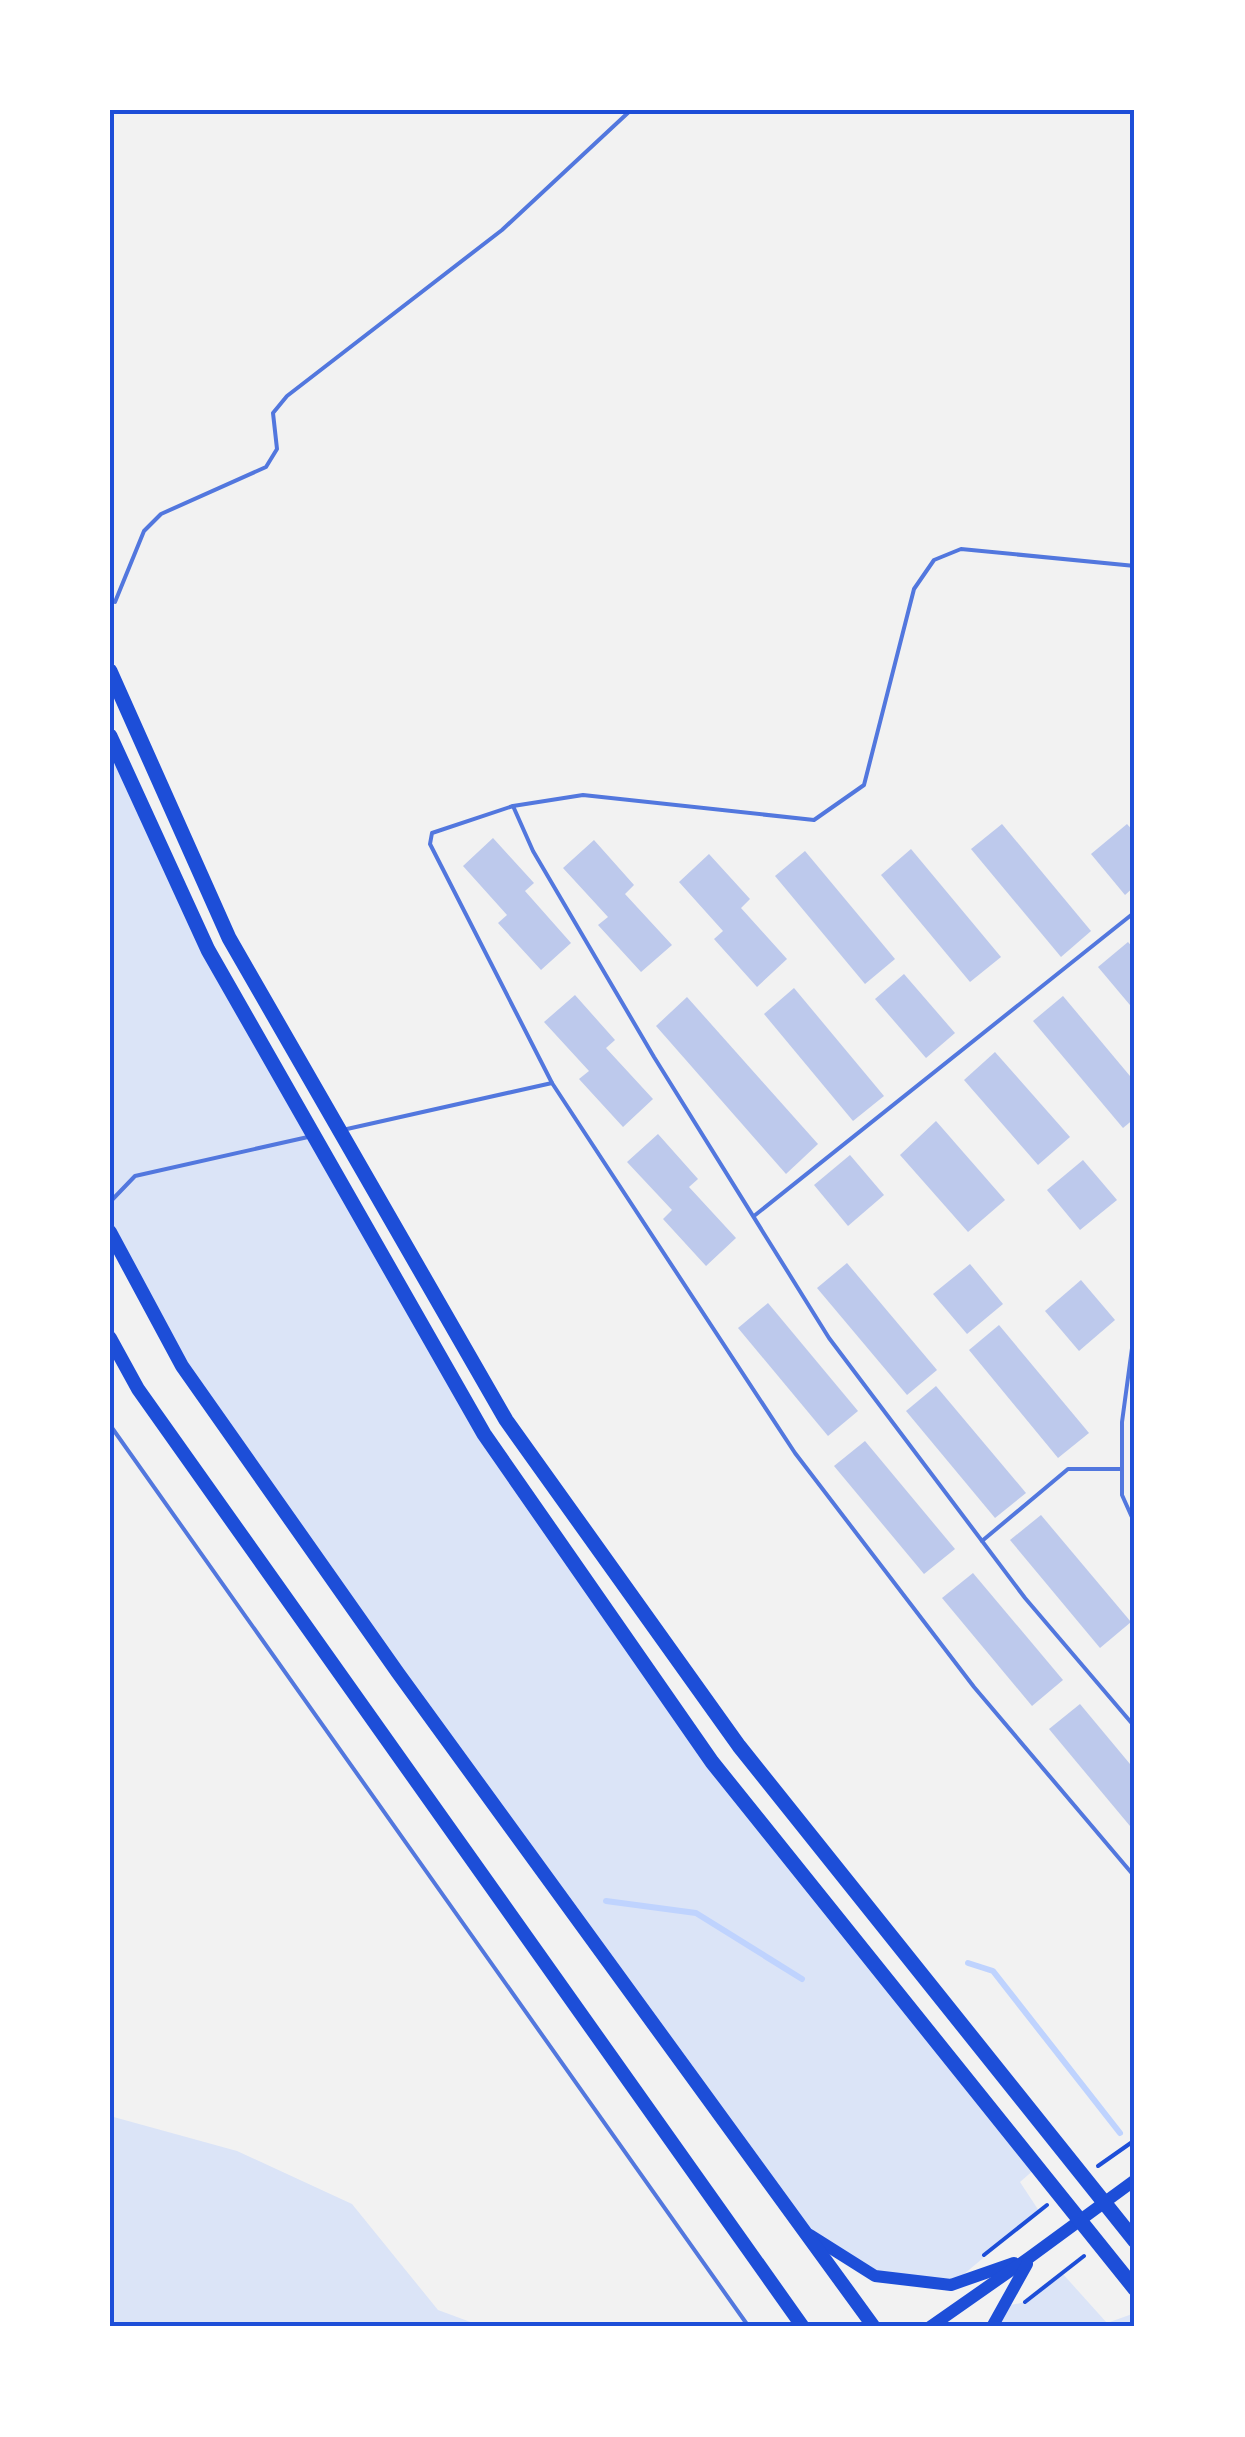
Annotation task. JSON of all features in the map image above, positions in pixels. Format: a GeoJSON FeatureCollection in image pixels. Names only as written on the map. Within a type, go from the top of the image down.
{"type":"FeatureCollection","features":[{"type":"Feature","properties":{"kind":"highway"},"geometry":{"type":"LineString","coordinates":[[110,671],[229,938],[506,1420],[739,1746],[1135,2241]]}},
{"type":"Feature","properties":{"kind":"highway"},"geometry":{"type":"LineString","coordinates":[[110,736],[208,950],[484,1434],[712,1762],[1135,2289]]}},
{"type":"Feature","properties":{"kind":"main road"},"geometry":{"type":"LineString","coordinates":[[110,1232],[182,1366],[410,1689],[874,2327]]}},
{"type":"Feature","properties":{"kind":"main road"},"geometry":{"type":"LineString","coordinates":[[110,1338],[138,1389],[803,2327]]}},
{"type":"Feature","properties":{"kind":"main road"},"geometry":{"type":"LineString","coordinates":[[930,2327],[1135,2180]]}},
{"type":"Feature","properties":{"kind":"main road"},"geometry":{"type":"LineString","coordinates":[[805,2232],[876,2276],[950,2285],[1030,2257]]}},
{"type":"Feature","properties":{"kind":"main road"},"geometry":{"type":"LineString","coordinates":[[992,2327],[1030,2257]]}},
{"type":"Feature","properties":{"kind":"lane"},"geometry":{"type":"LineString","coordinates":[[115,602],[144,531],[161,514],[266,467],[276,449],[273,413],[287,396],[502,230],[632,110]]}},
{"type":"Feature","properties":{"kind":"lane"},"geometry":{"type":"LineString","coordinates":[[1135,566],[961,549],[934,560],[914,589],[864,785],[814,820],[583,795],[513,806],[432,833],[430,844],[552,1082],[795,1452],[974,1687],[1135,1877]]}},
{"type":"Feature","properties":{"kind":"lane"},"geometry":{"type":"LineString","coordinates":[[513,806],[533,850],[644,1040],[830,1338],[1025,1598],[1135,1727]]}},
{"type":"Feature","properties":{"kind":"lane"},"geometry":{"type":"LineString","coordinates":[[754,1216],[1135,912]]}},
{"type":"Feature","properties":{"kind":"lane"},"geometry":{"type":"LineString","coordinates":[[110,1202],[135,1176],[552,1082]]}},
{"type":"Feature","properties":{"kind":"lane"},"geometry":{"type":"LineString","coordinates":[[1135,1326],[1122,1422],[1122,1495],[1135,1524]]}},
{"type":"Feature","properties":{"kind":"lane"},"geometry":{"type":"LineString","coordinates":[[110,1425],[749,2327]]}},
{"type":"Feature","properties":{"kind":"lane"},"geometry":{"type":"LineString","coordinates":[[982,1541],[1068,1469],[1122,1468]]}},
{"type":"Feature","properties":{"kind":"path"},"geometry":{"type":"LineString","coordinates":[[1090,2172],[1135,2140]]}},
{"type":"Feature","properties":{"kind":"path"},"geometry":{"type":"LineString","coordinates":[[983,2256],[1052,2202]]}},
{"type":"Feature","properties":{"kind":"path"},"geometry":{"type":"LineString","coordinates":[[1001,2308],[1026,2302],[1091,2250]]}},
{"type":"Feature","properties":{"kind":"shaded area"},"geometry":{"type":"Polygon","coordinates":[[[110,736],[208,951],[484,1434],[712,1762],[1036,2168],[1020,2182],[1039,2211],[951,2285],[875,2276],[805,2232],[182,1366],[110,1232],[110,736]]]}},
{"type":"Feature","properties":{"kind":"shaded area"},"geometry":{"type":"Polygon","coordinates":[[[110,2116],[237,2151],[352,2204],[438,2310],[484,2327],[110,2327],[110,2116]]]}},
{"type":"Feature","properties":{"kind":"shaded area"},"geometry":{"type":"Polygon","coordinates":[[[1062,2273],[1107,2323],[1135,2313],[1135,2327],[992,2327],[1001,2307],[1026,2302],[1062,2273]]]}},
{"type":"Feature","properties":{"kind":"building"},"geometry":{"type":"Polygon","coordinates":[[[1002,824],[1091,931],[1061,957],[971,849],[1002,824]]]}},
{"type":"Feature","properties":{"kind":"building"},"geometry":{"type":"Polygon","coordinates":[[[1127,824],[1135,833],[1135,886],[1125,895],[1091,854],[1127,824]]]}},
{"type":"Feature","properties":{"kind":"building"},"geometry":{"type":"Polygon","coordinates":[[[493,838],[534,883],[525,891],[571,943],[541,970],[498,923],[507,915],[463,866],[493,838]]]}},
{"type":"Feature","properties":{"kind":"building"},"geometry":{"type":"Polygon","coordinates":[[[594,840],[634,885],[625,894],[672,945],[641,972],[598,925],[608,917],[563,868],[594,840]]]}},
{"type":"Feature","properties":{"kind":"building"},"geometry":{"type":"Polygon","coordinates":[[[911,849],[1001,957],[970,982],[881,875],[911,849]]]}},
{"type":"Feature","properties":{"kind":"building"},"geometry":{"type":"Polygon","coordinates":[[[805,851],[895,959],[865,984],[775,876],[805,851]]]}},
{"type":"Feature","properties":{"kind":"building"},"geometry":{"type":"Polygon","coordinates":[[[709,854],[750,899],[741,908],[787,959],[757,987],[714,939],[723,931],[679,882],[709,854]]]}},
{"type":"Feature","properties":{"kind":"building"},"geometry":{"type":"Polygon","coordinates":[[[1128,942],[1135,950],[1135,1011],[1098,967],[1128,942]]]}},
{"type":"Feature","properties":{"kind":"building"},"geometry":{"type":"Polygon","coordinates":[[[904,974],[955,1033],[926,1058],[875,999],[904,974]]]}},
{"type":"Feature","properties":{"kind":"building"},"geometry":{"type":"Polygon","coordinates":[[[794,988],[884,1096],[853,1121],[764,1014],[794,988]]]}},
{"type":"Feature","properties":{"kind":"building"},"geometry":{"type":"Polygon","coordinates":[[[575,995],[615,1040],[606,1048],[653,1099],[623,1127],[579,1079],[589,1071],[544,1022],[575,995]]]}},
{"type":"Feature","properties":{"kind":"building"},"geometry":{"type":"Polygon","coordinates":[[[1063,996],[1135,1082],[1135,1118],[1123,1128],[1033,1021],[1063,996]]]}},
{"type":"Feature","properties":{"kind":"building"},"geometry":{"type":"Polygon","coordinates":[[[687,997],[818,1144],[786,1174],[656,1026],[687,997]]]}},
{"type":"Feature","properties":{"kind":"building"},"geometry":{"type":"Polygon","coordinates":[[[995,1052],[1070,1137],[1038,1165],[964,1080],[995,1052]]]}},
{"type":"Feature","properties":{"kind":"building"},"geometry":{"type":"Polygon","coordinates":[[[936,1121],[1005,1200],[968,1232],[900,1155],[936,1121]]]}},
{"type":"Feature","properties":{"kind":"building"},"geometry":{"type":"Polygon","coordinates":[[[658,1134],[698,1179],[689,1187],[736,1238],[706,1266],[663,1219],[672,1210],[627,1162],[658,1134]]]}},
{"type":"Feature","properties":{"kind":"building"},"geometry":{"type":"Polygon","coordinates":[[[850,1155],[884,1195],[848,1226],[814,1185],[850,1155]]]}},
{"type":"Feature","properties":{"kind":"building"},"geometry":{"type":"Polygon","coordinates":[[[1083,1160],[1117,1200],[1080,1230],[1047,1190],[1083,1160]]]}},
{"type":"Feature","properties":{"kind":"building"},"geometry":{"type":"Polygon","coordinates":[[[847,1263],[937,1370],[907,1395],[817,1288],[847,1263]]]}},
{"type":"Feature","properties":{"kind":"building"},"geometry":{"type":"Polygon","coordinates":[[[970,1264],[1003,1304],[967,1334],[933,1294],[970,1264]]]}},
{"type":"Feature","properties":{"kind":"building"},"geometry":{"type":"Polygon","coordinates":[[[1081,1280],[1115,1320],[1079,1351],[1045,1311],[1081,1280]]]}},
{"type":"Feature","properties":{"kind":"building"},"geometry":{"type":"Polygon","coordinates":[[[768,1303],[858,1411],[828,1436],[738,1328],[768,1303]]]}},
{"type":"Feature","properties":{"kind":"building"},"geometry":{"type":"Polygon","coordinates":[[[999,1325],[1089,1433],[1058,1458],[969,1350],[999,1325]]]}},
{"type":"Feature","properties":{"kind":"building"},"geometry":{"type":"Polygon","coordinates":[[[936,1386],[1026,1493],[995,1518],[906,1411],[936,1386]]]}},
{"type":"Feature","properties":{"kind":"building"},"geometry":{"type":"Polygon","coordinates":[[[865,1441],[955,1549],[924,1574],[834,1466],[865,1441]]]}},
{"type":"Feature","properties":{"kind":"building"},"geometry":{"type":"Polygon","coordinates":[[[1041,1515],[1131,1622],[1100,1648],[1010,1540],[1041,1515]]]}},
{"type":"Feature","properties":{"kind":"building"},"geometry":{"type":"Polygon","coordinates":[[[973,1573],[1063,1680],[1032,1706],[942,1598],[973,1573]]]}},
{"type":"Feature","properties":{"kind":"building"},"geometry":{"type":"Polygon","coordinates":[[[1080,1704],[1135,1770],[1135,1832],[1049,1729],[1080,1704]]]}},
{"type":"Feature","properties":{"kind":"waterway"},"geometry":{"type":"LineString","coordinates":[[606,1901],[696,1913],[802,1979]]}},
{"type":"Feature","properties":{"kind":"waterway"},"geometry":{"type":"LineString","coordinates":[[968,1963],[993,1971],[1120,2133]]}}]}
